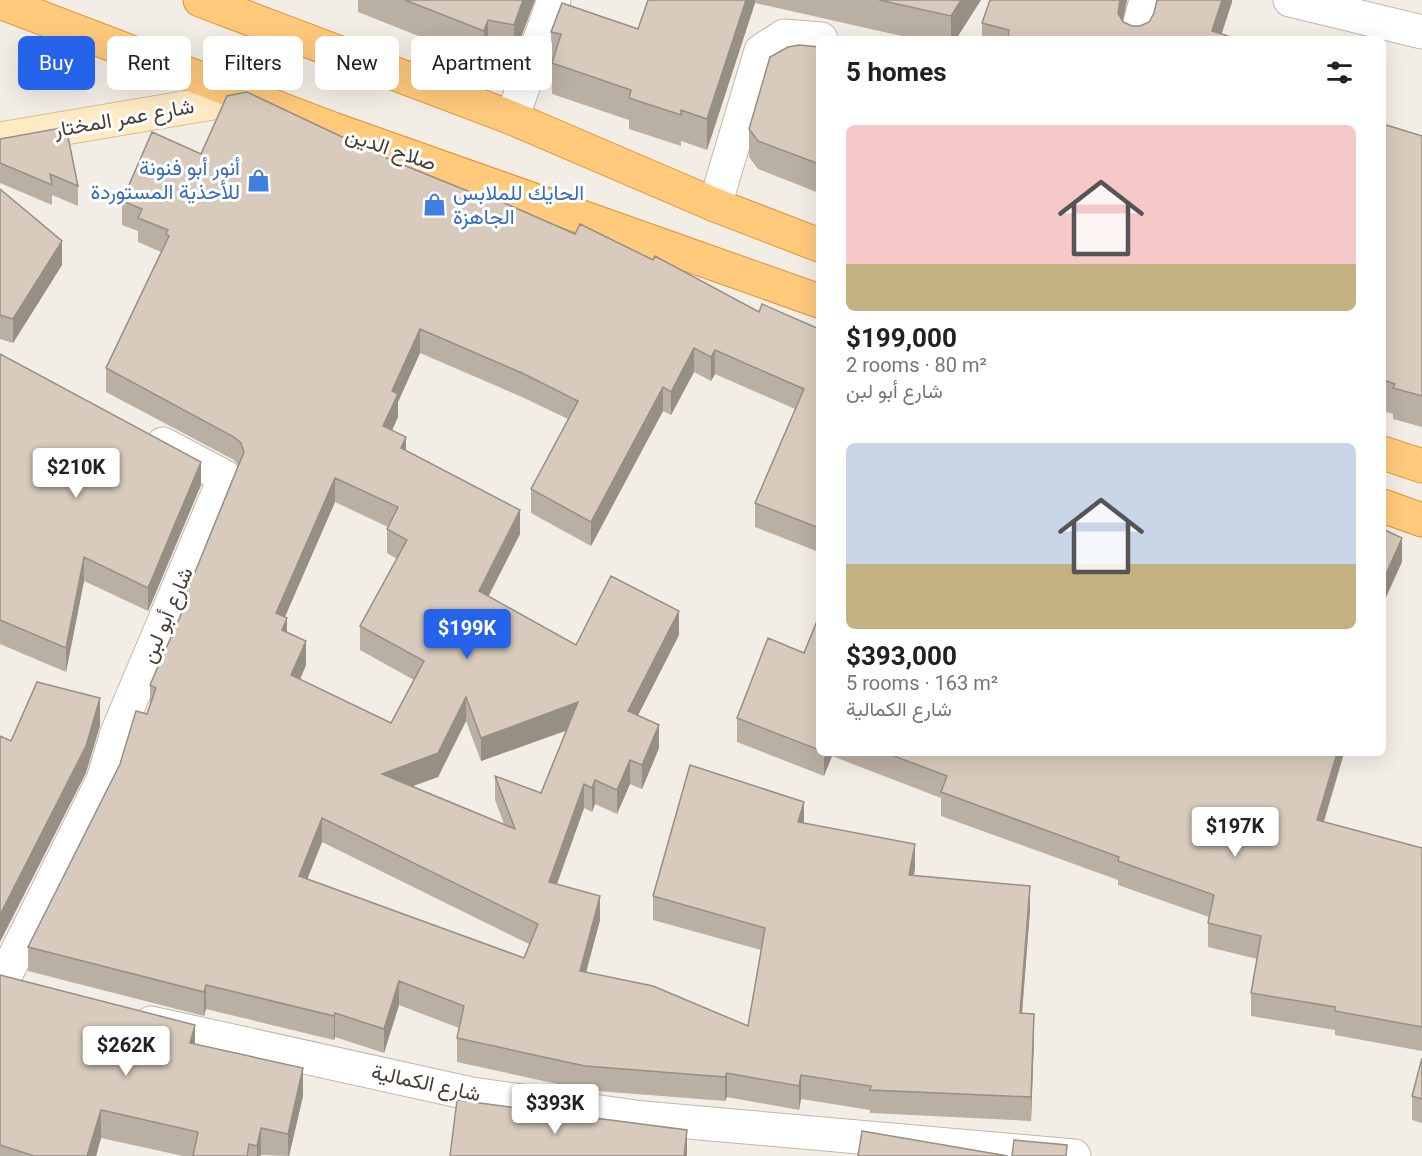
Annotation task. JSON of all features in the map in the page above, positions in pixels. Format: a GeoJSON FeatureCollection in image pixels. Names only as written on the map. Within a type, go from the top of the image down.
{"type":"FeatureCollection","features":[{"type":"Feature","properties":{"kind":"highway"},"geometry":{"type":"LineString","coordinates":[[200,0],[512,118],[716,205],[816,244]]}},
{"type":"Feature","properties":{"kind":"highway","name":"صلاح الدين"},"geometry":{"type":"LineString","coordinates":[[0,2],[248,97],[816,300]]}},
{"type":"Feature","properties":{"kind":"highway"},"geometry":{"type":"LineString","coordinates":[[1386,454],[1422,466]]}},
{"type":"Feature","properties":{"kind":"highway"},"geometry":{"type":"LineString","coordinates":[[1386,507],[1422,520]]}},
{"type":"Feature","properties":{"kind":"main road","name":"شارع عمر المختار"},"geometry":{"type":"LineString","coordinates":[[0,139],[248,97]]}},
{"type":"Feature","properties":{"kind":"street"},"geometry":{"type":"LineString","coordinates":[[512,118],[554,0]]}},
{"type":"Feature","properties":{"kind":"street"},"geometry":{"type":"LineString","coordinates":[[1137,36],[1146,0]]}},
{"type":"Feature","properties":{"kind":"street"},"geometry":{"type":"LineString","coordinates":[[1290,0],[1422,32]]}},
{"type":"Feature","properties":{"kind":"street"},"geometry":{"type":"LineString","coordinates":[[716,205],[761,51],[784,36],[816,39]]}},
{"type":"Feature","properties":{"kind":"street","name":"شارع أبو لبن"},"geometry":{"type":"LineString","coordinates":[[10,986],[103,780],[117,733],[225,477],[133,428]]}},
{"type":"Feature","properties":{"kind":"street","name":"شارع الكمالية"},"geometry":{"type":"LineString","coordinates":[[118,1014],[175,1029],[472,1094],[643,1118],[1074,1156]]}},
{"type":"Feature","properties":{"kind":"building"},"geometry":{"type":"Polygon","coordinates":[[[405,0],[523,0],[514,25],[488,20],[484,31],[405,0]]]}},
{"type":"Feature","properties":{"kind":"building"},"geometry":{"type":"Polygon","coordinates":[[[648,0],[746,0],[707,119],[681,110],[681,115],[629,98],[631,90],[552,63],[561,34],[551,32],[562,3],[638,29],[648,0]]]}},
{"type":"Feature","properties":{"kind":"building"},"geometry":{"type":"Polygon","coordinates":[[[879,0],[961,0],[951,16],[879,0]]]}},
{"type":"Feature","properties":{"kind":"building"},"geometry":{"type":"Polygon","coordinates":[[[990,0],[1120,0],[1118,13],[1123,22],[1132,26],[1140,26],[1149,22],[1157,0],[1222,0],[1212,31],[1228,36],[1008,36],[1009,30],[982,23],[990,0]]]}},
{"type":"Feature","properties":{"kind":"building"},"geometry":{"type":"Polygon","coordinates":[[[799,45],[816,47],[816,163],[758,141],[749,129],[770,57],[788,47],[799,45]]]}},
{"type":"Feature","properties":{"kind":"building"},"geometry":{"type":"Polygon","coordinates":[[[247,92],[391,160],[485,198],[486,195],[575,234],[580,224],[653,260],[655,256],[759,312],[762,304],[816,328],[816,527],[755,503],[804,389],[715,350],[711,357],[694,348],[671,392],[663,387],[591,522],[531,489],[578,401],[522,373],[420,329],[392,391],[398,394],[383,426],[406,437],[401,448],[520,510],[479,591],[576,645],[611,576],[679,611],[628,711],[659,725],[642,765],[630,760],[617,790],[595,780],[592,788],[584,784],[549,882],[600,896],[580,971],[653,986],[748,1026],[765,928],[653,896],[690,765],[804,802],[798,822],[915,844],[909,875],[1030,886],[1020,1013],[1034,1014],[1031,1097],[870,1090],[871,1086],[801,1075],[799,1086],[727,1073],[725,1077],[585,1066],[457,1038],[464,1006],[399,981],[384,1029],[335,1013],[334,1016],[206,985],[204,992],[28,947],[120,764],[136,711],[147,714],[156,688],[150,685],[185,605],[182,604],[244,452],[241,443],[234,437],[106,368],[169,236],[166,234],[168,230],[138,218],[142,209],[122,201],[152,132],[201,154],[227,96],[247,92]],[[335,478],[276,613],[287,618],[282,630],[306,641],[291,675],[391,723],[424,661],[360,626],[407,540],[387,529],[398,507],[335,478]],[[466,697],[438,753],[382,774],[515,829],[495,776],[541,793],[578,702],[481,738],[466,697]],[[322,818],[299,876],[524,958],[538,924],[322,818]]]}},
{"type":"Feature","properties":{"kind":"building"},"geometry":{"type":"Polygon","coordinates":[[[1386,125],[1422,136],[1422,396],[1393,388],[1395,384],[1386,381],[1386,125]]]}},
{"type":"Feature","properties":{"kind":"building"},"geometry":{"type":"Polygon","coordinates":[[[66,127],[78,186],[50,174],[52,185],[0,163],[0,139],[66,127]]]}},
{"type":"Feature","properties":{"kind":"building"},"geometry":{"type":"Polygon","coordinates":[[[0,189],[62,241],[13,319],[0,315],[0,189]]]}},
{"type":"Feature","properties":{"kind":"building"},"geometry":{"type":"Polygon","coordinates":[[[0,354],[201,462],[148,588],[84,557],[66,648],[0,620],[0,354]]]}},
{"type":"Feature","properties":{"kind":"building"},"geometry":{"type":"Polygon","coordinates":[[[1386,530],[1402,538],[1386,574],[1386,530]]]}},
{"type":"Feature","properties":{"kind":"building"},"geometry":{"type":"Polygon","coordinates":[[[816,623],[816,749],[737,718],[768,638],[804,653],[816,623]]]}},
{"type":"Feature","properties":{"kind":"building"},"geometry":{"type":"Polygon","coordinates":[[[37,682],[100,698],[86,746],[0,915],[0,736],[11,741],[37,682]]]}},
{"type":"Feature","properties":{"kind":"building"},"geometry":{"type":"Polygon","coordinates":[[[894,756],[1336,756],[1317,820],[1422,848],[1422,1027],[1335,1011],[1335,1007],[1251,993],[1261,936],[1208,923],[1214,895],[1118,861],[1119,857],[941,792],[947,776],[894,756]]]}},
{"type":"Feature","properties":{"kind":"building"},"geometry":{"type":"Polygon","coordinates":[[[0,975],[195,1025],[190,1043],[303,1068],[288,1134],[261,1128],[257,1146],[249,1144],[247,1156],[193,1156],[198,1132],[101,1110],[87,1156],[34,1156],[0,1145],[0,975]]]}},
{"type":"Feature","properties":{"kind":"building"},"geometry":{"type":"Polygon","coordinates":[[[1422,1058],[1422,1099],[1412,1096],[1422,1058]]]}},
{"type":"Feature","properties":{"kind":"building"},"geometry":{"type":"Polygon","coordinates":[[[457,1100],[687,1130],[684,1156],[450,1156],[457,1100]]]}},
{"type":"Feature","properties":{"kind":"building"},"geometry":{"type":"Polygon","coordinates":[[[862,1131],[1008,1156],[858,1156],[862,1131]]]}},
{"type":"Feature","properties":{"kind":"building"},"geometry":{"type":"Polygon","coordinates":[[[1014,1140],[1067,1145],[1066,1156],[1012,1156],[1014,1140]]]}},
{"type":"Feature","properties":{"kind":"place","name":"أنور أبو فنونة للأحذية المستوردة"},"geometry":{"type":"Point","coordinates":[258,180]}},
{"type":"Feature","properties":{"kind":"place","name":"الحايك للملابس الجاهزة"},"geometry":{"type":"Point","coordinates":[435,205]}}]}
